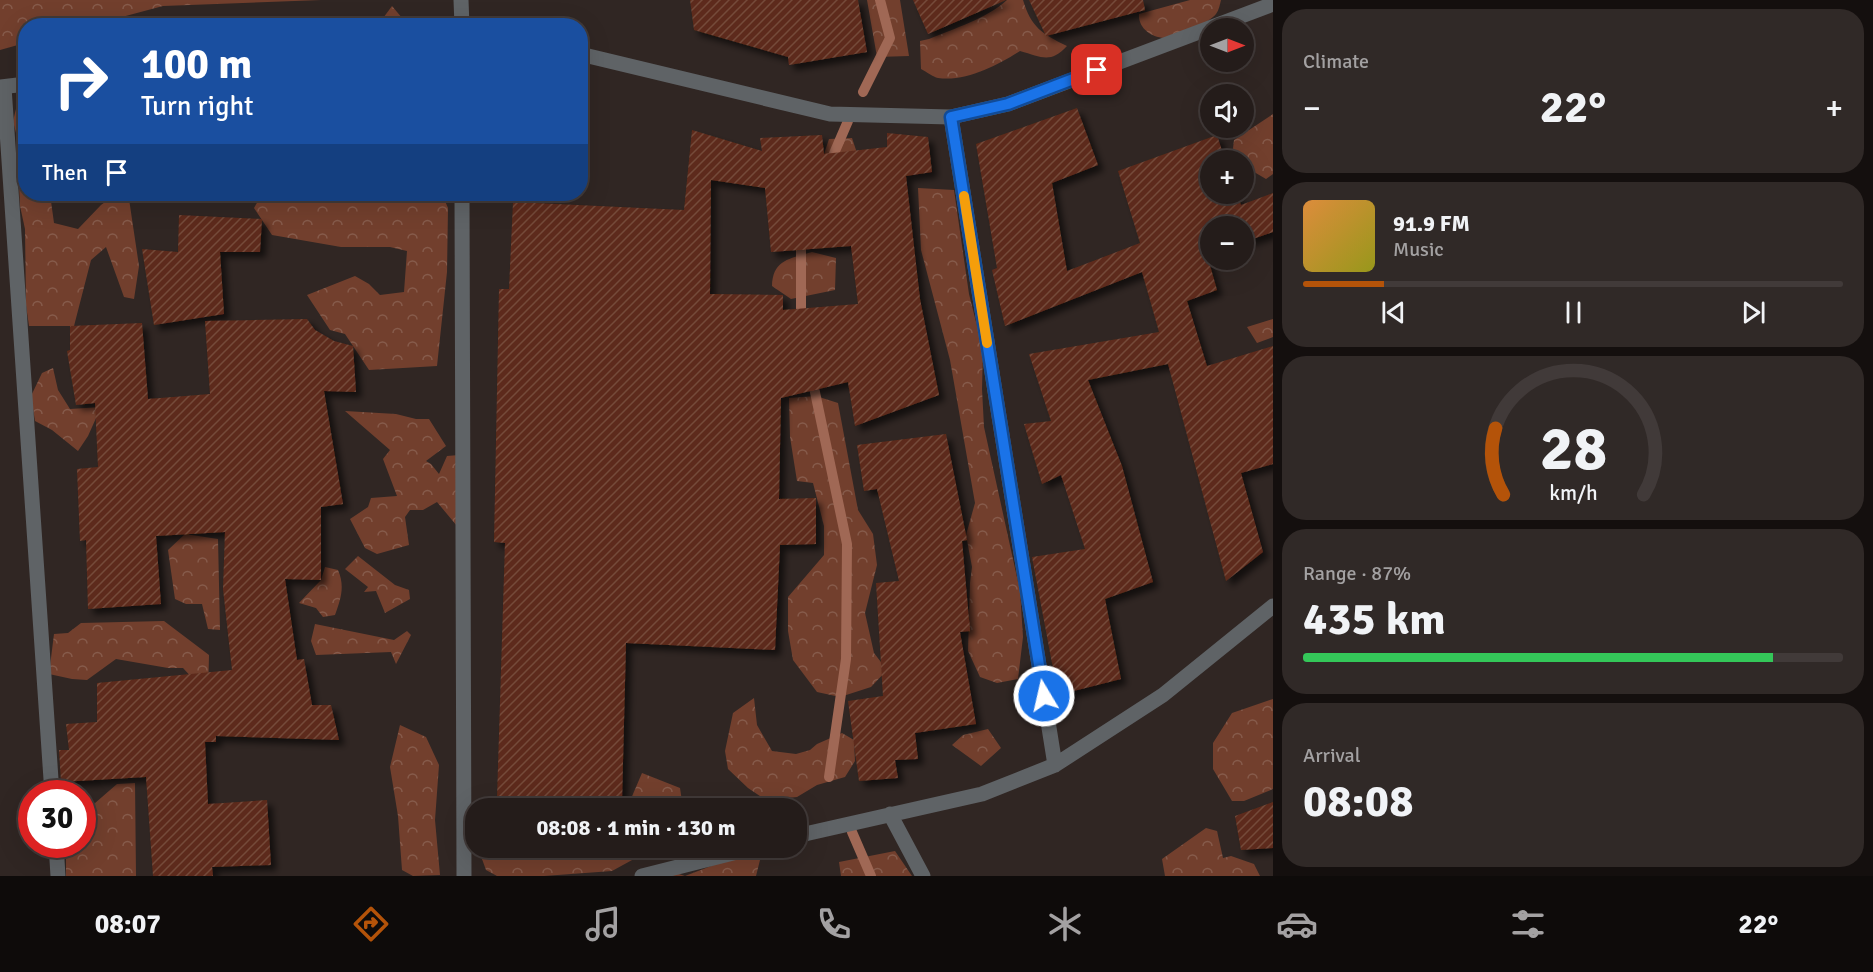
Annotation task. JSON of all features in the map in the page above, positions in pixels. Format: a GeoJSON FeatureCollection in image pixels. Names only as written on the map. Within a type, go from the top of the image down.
{"type":"FeatureCollection","features":[{"type":"Feature","properties":{"kind":"street"},"geometry":{"type":"LineString","coordinates":[[461,0],[462,18]]}},
{"type":"Feature","properties":{"kind":"street"},"geometry":{"type":"LineString","coordinates":[[588,56],[830,114],[951,117],[1008,104],[1273,4]]}},
{"type":"Feature","properties":{"kind":"street"},"geometry":{"type":"LineString","coordinates":[[18,85],[2,87],[51,780]]}},
{"type":"Feature","properties":{"kind":"street"},"geometry":{"type":"LineString","coordinates":[[951,117],[1055,765]]}},
{"type":"Feature","properties":{"kind":"street"},"geometry":{"type":"LineString","coordinates":[[462,201],[465,876]]}},
{"type":"Feature","properties":{"kind":"street"},"geometry":{"type":"LineString","coordinates":[[807,833],[982,794],[1055,765],[1163,695],[1273,606]]}},
{"type":"Feature","properties":{"kind":"street"},"geometry":{"type":"LineString","coordinates":[[890,814],[923,876]]}},
{"type":"Feature","properties":{"kind":"street"},"geometry":{"type":"LineString","coordinates":[[57,858],[58,876]]}},
{"type":"Feature","properties":{"kind":"street"},"geometry":{"type":"LineString","coordinates":[[642,876],[713,858]]}},
{"type":"Feature","properties":{"kind":"green space"},"geometry":{"type":"Polygon","coordinates":[[[0,0],[321,0],[163,6],[118,18],[18,18],[18,45],[0,50],[0,0]]]}},
{"type":"Feature","properties":{"kind":"green space"},"geometry":{"type":"Polygon","coordinates":[[[867,0],[900,0],[909,56],[877,57],[867,0]]]}},
{"type":"Feature","properties":{"kind":"green space"},"geometry":{"type":"Polygon","coordinates":[[[1007,0],[1023,0],[1030,17],[1039,29],[1067,46],[1050,57],[1040,57],[1020,51],[992,67],[949,79],[932,76],[921,69],[920,41],[980,18],[1007,0]]]}},
{"type":"Feature","properties":{"kind":"green space"},"geometry":{"type":"Polygon","coordinates":[[[1190,0],[1221,0],[1218,11],[1212,18],[1200,18],[1200,25],[1169,38],[1154,36],[1146,31],[1141,24],[1139,14],[1190,0]]]}},
{"type":"Feature","properties":{"kind":"green space"},"geometry":{"type":"Polygon","coordinates":[[[392,6],[402,18],[383,18],[392,6]]]}},
{"type":"Feature","properties":{"kind":"green space"},"geometry":{"type":"Polygon","coordinates":[[[18,101],[18,160],[17,137],[13,121],[18,101]]]}},
{"type":"Feature","properties":{"kind":"green space"},"geometry":{"type":"Polygon","coordinates":[[[1273,114],[1273,174],[1266,179],[1254,172],[1254,150],[1233,150],[1234,140],[1237,138],[1254,138],[1254,127],[1273,114]]]}},
{"type":"Feature","properties":{"kind":"green space"},"geometry":{"type":"Polygon","coordinates":[[[852,138],[857,161],[824,154],[829,139],[852,138]]]}},
{"type":"Feature","properties":{"kind":"green space"},"geometry":{"type":"Polygon","coordinates":[[[918,188],[954,190],[969,294],[983,350],[984,427],[1020,591],[1023,637],[1018,679],[997,683],[980,677],[968,651],[972,567],[966,535],[975,503],[950,360],[921,250],[918,188]]]}},
{"type":"Feature","properties":{"kind":"green space"},"geometry":{"type":"Polygon","coordinates":[[[20,201],[51,201],[54,223],[78,229],[106,201],[129,201],[139,266],[134,299],[124,297],[106,247],[91,260],[74,326],[29,326],[26,305],[25,229],[20,201]]]}},
{"type":"Feature","properties":{"kind":"green space"},"geometry":{"type":"Polygon","coordinates":[[[258,201],[445,201],[448,208],[447,272],[437,366],[369,370],[345,334],[330,330],[307,295],[355,276],[369,284],[380,295],[404,292],[407,251],[390,247],[341,247],[272,235],[254,208],[258,201]]]}},
{"type":"Feature","properties":{"kind":"green space"},"geometry":{"type":"Polygon","coordinates":[[[812,252],[836,258],[835,290],[791,299],[772,286],[773,277],[779,265],[812,252]]]}},
{"type":"Feature","properties":{"kind":"green space"},"geometry":{"type":"Polygon","coordinates":[[[1273,319],[1273,337],[1257,343],[1247,327],[1273,319]]]}},
{"type":"Feature","properties":{"kind":"green space"},"geometry":{"type":"Polygon","coordinates":[[[53,368],[58,390],[70,409],[101,407],[88,436],[78,451],[52,430],[35,421],[31,396],[42,373],[53,368]]]}},
{"type":"Feature","properties":{"kind":"green space"},"geometry":{"type":"Polygon","coordinates":[[[816,396],[838,403],[858,510],[873,534],[877,565],[865,613],[874,653],[887,670],[871,687],[840,697],[817,692],[793,660],[788,631],[788,597],[824,555],[824,526],[813,483],[797,481],[790,437],[789,398],[816,396]]]}},
{"type":"Feature","properties":{"kind":"green space"},"geometry":{"type":"Polygon","coordinates":[[[345,411],[396,414],[416,419],[429,419],[446,446],[426,461],[439,474],[447,456],[459,455],[457,526],[437,502],[423,510],[410,510],[405,517],[409,545],[377,554],[365,548],[350,519],[368,507],[371,498],[397,496],[383,459],[390,450],[345,411]]]}},
{"type":"Feature","properties":{"kind":"green space"},"geometry":{"type":"Polygon","coordinates":[[[185,534],[218,539],[220,630],[208,629],[202,604],[186,604],[175,599],[168,550],[185,534]]]}},
{"type":"Feature","properties":{"kind":"green space"},"geometry":{"type":"Polygon","coordinates":[[[358,556],[395,585],[409,590],[410,599],[385,613],[376,591],[364,592],[368,587],[345,569],[358,556]]]}},
{"type":"Feature","properties":{"kind":"green space"},"geometry":{"type":"Polygon","coordinates":[[[325,567],[338,570],[342,587],[335,615],[323,617],[316,608],[299,603],[321,580],[325,567]]]}},
{"type":"Feature","properties":{"kind":"green space"},"geometry":{"type":"Polygon","coordinates":[[[164,621],[209,655],[208,695],[183,668],[168,668],[116,659],[87,680],[49,674],[54,634],[68,633],[81,623],[164,621]]]}},
{"type":"Feature","properties":{"kind":"green space"},"geometry":{"type":"Polygon","coordinates":[[[315,624],[394,640],[407,631],[411,635],[396,664],[391,652],[316,655],[311,641],[315,624]]]}},
{"type":"Feature","properties":{"kind":"green space"},"geometry":{"type":"Polygon","coordinates":[[[754,698],[757,725],[772,751],[796,754],[810,750],[817,744],[842,733],[854,740],[855,761],[845,777],[817,785],[797,797],[763,798],[748,788],[728,769],[725,751],[733,713],[754,698]]]}},
{"type":"Feature","properties":{"kind":"green space"},"geometry":{"type":"Polygon","coordinates":[[[1273,699],[1273,789],[1244,801],[1232,801],[1213,769],[1213,743],[1232,713],[1273,699]]]}},
{"type":"Feature","properties":{"kind":"green space"},"geometry":{"type":"Polygon","coordinates":[[[400,725],[426,737],[439,765],[435,820],[440,875],[413,876],[402,870],[398,816],[390,767],[400,725]]]}},
{"type":"Feature","properties":{"kind":"green space"},"geometry":{"type":"Polygon","coordinates":[[[988,729],[1001,748],[981,766],[952,745],[963,735],[988,729]]]}},
{"type":"Feature","properties":{"kind":"green space"},"geometry":{"type":"Polygon","coordinates":[[[642,773],[680,788],[682,798],[631,798],[642,773]]]}},
{"type":"Feature","properties":{"kind":"green space"},"geometry":{"type":"Polygon","coordinates":[[[135,783],[136,876],[66,876],[66,858],[96,858],[96,802],[117,784],[135,783]]]}},
{"type":"Feature","properties":{"kind":"green space"},"geometry":{"type":"Polygon","coordinates":[[[539,792],[576,798],[497,798],[539,792]]]}},
{"type":"Feature","properties":{"kind":"green space"},"geometry":{"type":"Polygon","coordinates":[[[1206,828],[1217,831],[1223,858],[1231,856],[1254,864],[1260,876],[1165,876],[1162,859],[1206,828]]]}},
{"type":"Feature","properties":{"kind":"green space"},"geometry":{"type":"Polygon","coordinates":[[[895,851],[912,876],[841,876],[839,862],[895,851]]]}},
{"type":"Feature","properties":{"kind":"green space"},"geometry":{"type":"Polygon","coordinates":[[[482,858],[636,858],[612,871],[544,876],[497,876],[486,870],[482,858]]]}},
{"type":"Feature","properties":{"kind":"green space"},"geometry":{"type":"Polygon","coordinates":[[[732,858],[760,858],[756,876],[685,876],[732,858]]]}},
{"type":"Feature","properties":{"kind":"green space"},"geometry":{"type":"Polygon","coordinates":[[[670,871],[685,876],[665,876],[670,871]]]}},
{"type":"Feature","properties":{"kind":"building"},"geometry":{"type":"Polygon","coordinates":[[[690,0],[858,0],[867,52],[789,65],[788,57],[694,30],[690,0]]]}},
{"type":"Feature","properties":{"kind":"building"},"geometry":{"type":"Polygon","coordinates":[[[913,0],[1006,0],[928,34],[913,0]]]}},
{"type":"Feature","properties":{"kind":"building"},"geometry":{"type":"Polygon","coordinates":[[[1029,0],[1143,0],[1145,10],[1046,36],[1029,0]]]}},
{"type":"Feature","properties":{"kind":"building"},"geometry":{"type":"Polygon","coordinates":[[[1077,108],[1098,165],[1052,183],[1067,271],[1140,243],[1118,171],[1209,138],[1218,138],[1222,150],[1200,150],[1200,204],[1254,204],[1254,200],[1273,193],[1273,232],[1254,239],[1254,216],[1200,216],[1200,270],[1211,270],[1217,290],[1187,301],[1207,366],[1273,346],[1273,464],[1241,473],[1263,552],[1226,581],[1168,364],[1088,380],[1122,466],[1153,582],[1105,599],[1121,679],[1058,695],[1032,557],[1085,549],[1061,475],[1042,484],[1024,424],[1051,421],[1029,354],[1159,332],[1142,272],[1005,326],[992,270],[997,268],[976,144],[1077,108]]]}},
{"type":"Feature","properties":{"kind":"building"},"geometry":{"type":"Polygon","coordinates":[[[692,130],[762,151],[760,138],[822,135],[824,154],[887,147],[887,133],[928,137],[932,172],[906,176],[920,299],[939,395],[855,426],[848,382],[781,398],[779,499],[816,498],[816,544],[780,545],[775,650],[626,643],[622,798],[497,798],[505,543],[494,542],[499,289],[509,289],[513,202],[684,210],[692,130]],[[711,180],[710,294],[783,295],[783,310],[858,304],[851,246],[771,252],[765,188],[711,180]]]}},
{"type":"Feature","properties":{"kind":"building"},"geometry":{"type":"Polygon","coordinates":[[[179,215],[262,219],[260,252],[220,252],[224,314],[154,325],[142,249],[178,252],[179,215]]]}},
{"type":"Feature","properties":{"kind":"building"},"geometry":{"type":"Polygon","coordinates":[[[307,319],[315,330],[334,341],[353,346],[356,392],[324,391],[343,504],[321,507],[321,580],[285,579],[297,660],[304,659],[312,705],[331,705],[339,740],[216,736],[216,742],[205,742],[208,804],[267,800],[271,865],[212,867],[213,876],[153,876],[146,777],[61,780],[59,750],[69,750],[66,724],[97,722],[97,683],[232,670],[223,589],[225,532],[156,536],[161,604],[88,609],[86,540],[80,541],[77,469],[98,467],[95,403],[76,405],[67,351],[70,350],[70,326],[142,323],[148,399],[210,394],[205,321],[307,319]]]}},
{"type":"Feature","properties":{"kind":"building"},"geometry":{"type":"Polygon","coordinates":[[[946,434],[967,540],[962,541],[970,631],[960,632],[976,724],[915,733],[918,759],[895,760],[898,778],[859,781],[848,701],[883,696],[876,583],[899,581],[877,489],[864,491],[857,445],[946,434]]]}},
{"type":"Feature","properties":{"kind":"building"},"geometry":{"type":"Polygon","coordinates":[[[1273,802],[1273,848],[1241,850],[1235,816],[1273,802]]]}},
{"type":"Feature","properties":{"kind":"waterway"},"geometry":{"type":"LineString","coordinates":[[863,92],[890,38],[880,0]]}},
{"type":"Feature","properties":{"kind":"waterway"},"geometry":{"type":"LineString","coordinates":[[829,165],[848,121]]}},
{"type":"Feature","properties":{"kind":"waterway"},"geometry":{"type":"LineString","coordinates":[[801,235],[801,322]]}},
{"type":"Feature","properties":{"kind":"waterway"},"geometry":{"type":"LineString","coordinates":[[812,378],[847,544],[846,659],[829,777]]}},
{"type":"Feature","properties":{"kind":"waterway"},"geometry":{"type":"LineString","coordinates":[[852,832],[871,876]]}},
{"type":"Feature","properties":{"kind":"slow traffic"},"geometry":{"type":"LineString","coordinates":[[964,196],[987,343]]}},
{"type":"Feature","properties":{"kind":"route"},"geometry":{"type":"LineString","coordinates":[[1044,696],[951,117],[1008,104],[1097,70]]}}]}
